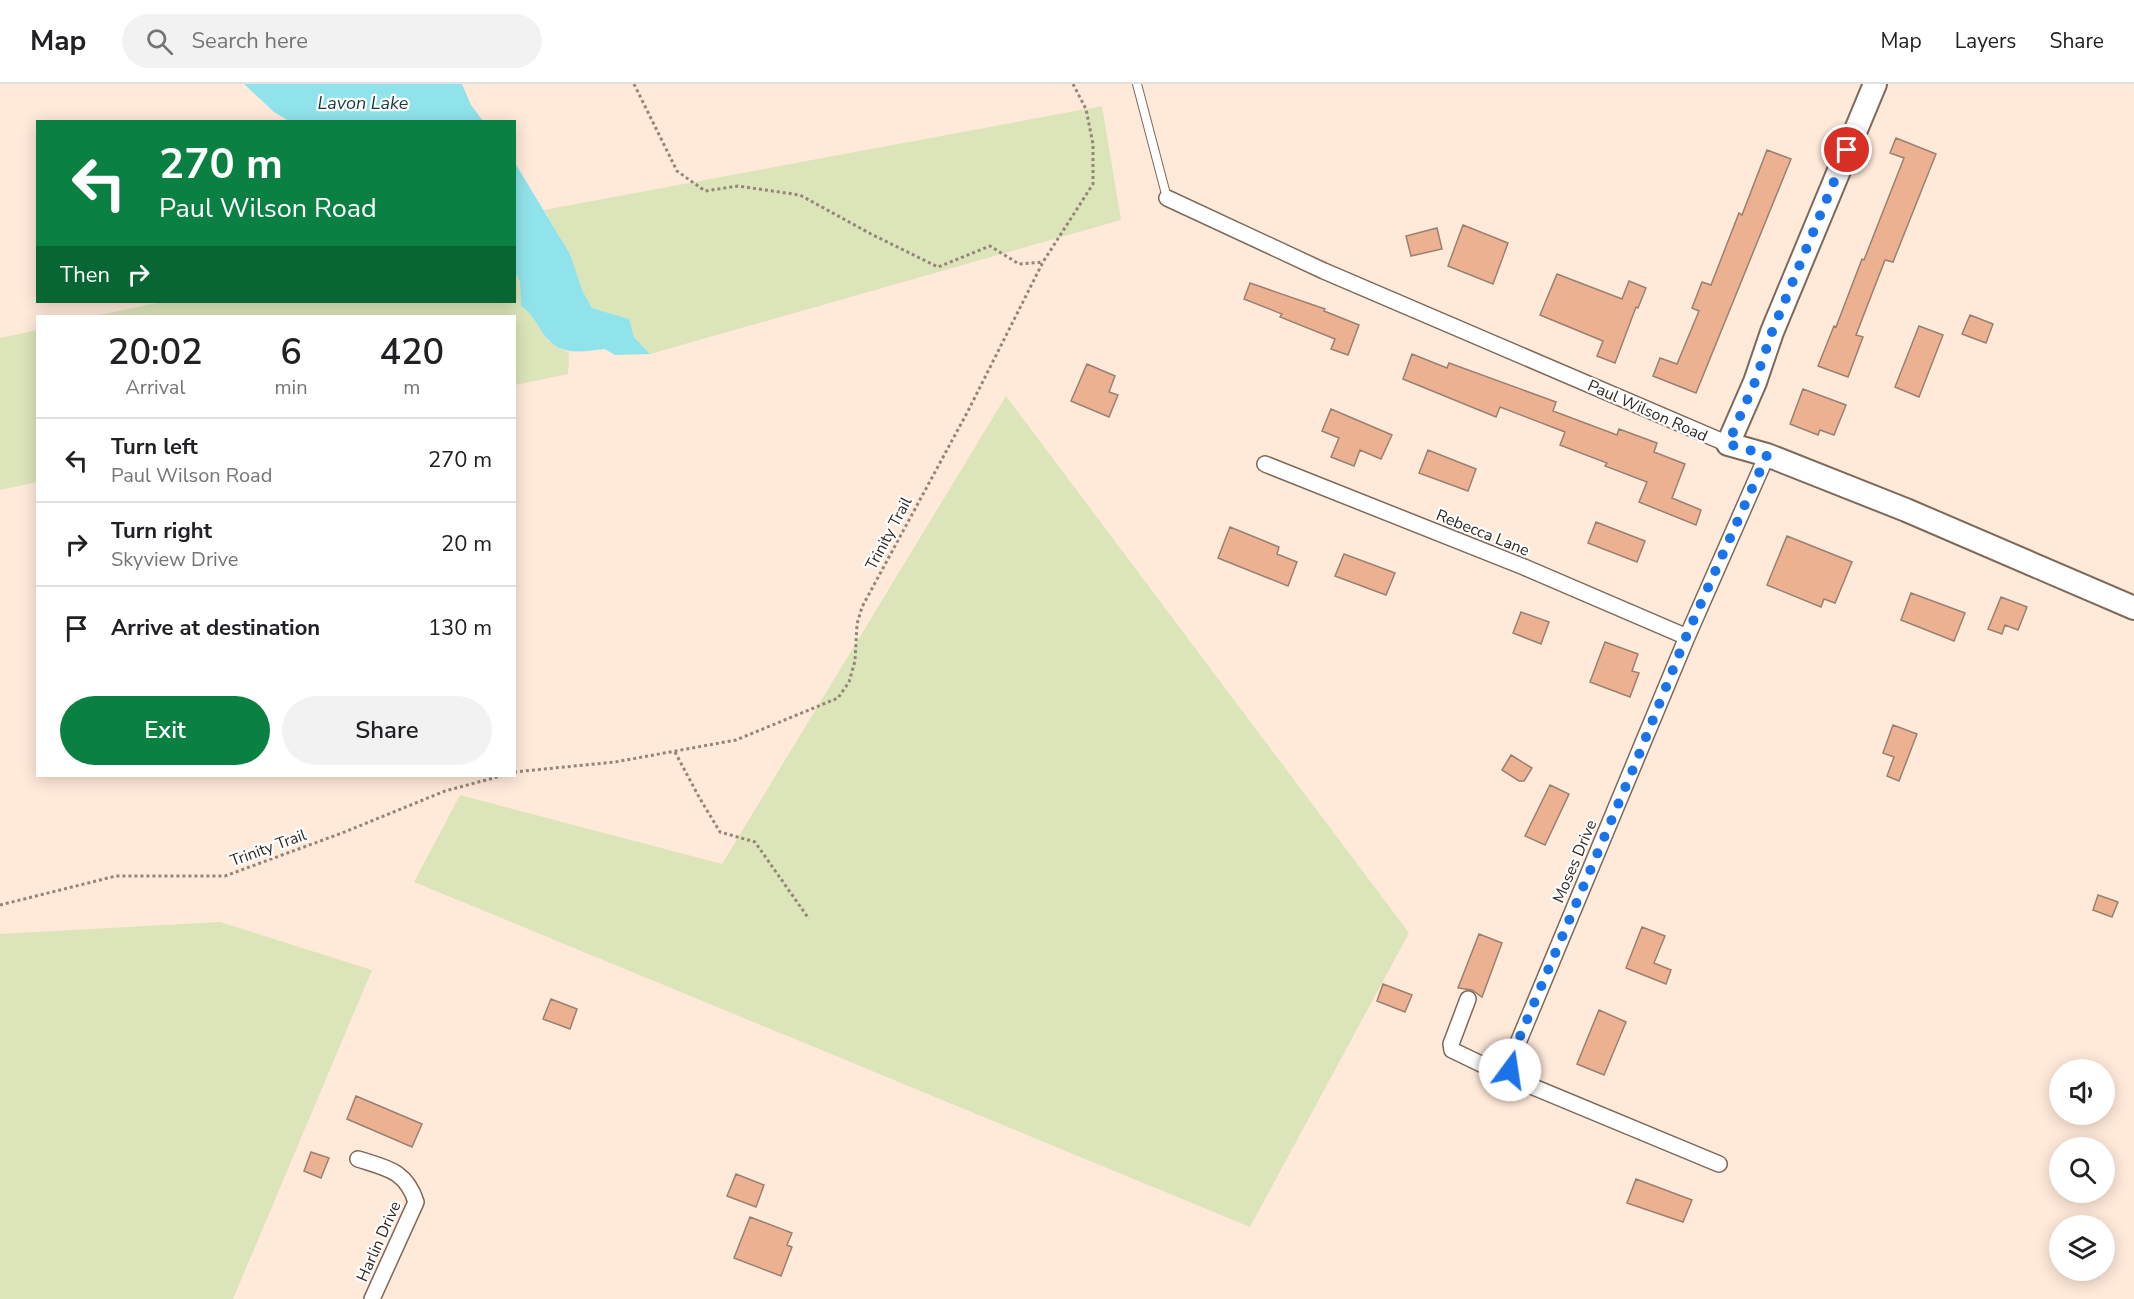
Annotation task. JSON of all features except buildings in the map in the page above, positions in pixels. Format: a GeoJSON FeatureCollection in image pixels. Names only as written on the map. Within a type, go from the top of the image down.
{"type":"FeatureCollection","features":[{"type":"Feature","properties":{"kind":"street"},"geometry":{"type":"LineString","coordinates":[[1728,444],[1875,84]]}},
{"type":"Feature","properties":{"kind":"street","name":"Paul Wilson Road"},"geometry":{"type":"LineString","coordinates":[[1167,198],[1324,271],[1728,444],[1767,455],[1906,510],[2134,608]]}},
{"type":"Feature","properties":{"kind":"street","name":"Moses Drive"},"geometry":{"type":"LineString","coordinates":[[1510,1070],[1513,1053],[1636,762],[1686,637],[1767,455]]}},
{"type":"Feature","properties":{"kind":"street","name":"Rebecca Lane"},"geometry":{"type":"LineString","coordinates":[[1265,464],[1524,567],[1686,637]]}},
{"type":"Feature","properties":{"kind":"street"},"geometry":{"type":"LineString","coordinates":[[1468,999],[1450,1044],[1452,1050],[1481,1064],[1510,1070],[1519,1081],[1719,1164]]}},
{"type":"Feature","properties":{"kind":"street","name":"Harlin Drive"},"geometry":{"type":"LineString","coordinates":[[358,1159],[402,1176],[411,1186],[416,1202],[372,1299]]}},
{"type":"Feature","properties":{"kind":"lane"},"geometry":{"type":"LineString","coordinates":[[1137,84],[1167,198]]}},
{"type":"Feature","properties":{"kind":"path"},"geometry":{"type":"LineString","coordinates":[[634,84],[677,171],[705,191],[738,186],[800,195],[938,267],[990,246],[1019,264],[1043,262]]}},
{"type":"Feature","properties":{"kind":"path","name":"Trinity Trail"},"geometry":{"type":"LineString","coordinates":[[516,772],[615,762],[736,740],[838,698],[849,682],[855,661],[857,624],[862,607],[968,411],[1043,262],[1093,184],[1093,144],[1086,109],[1073,84]]}},
{"type":"Feature","properties":{"kind":"path"},"geometry":{"type":"LineString","coordinates":[[675,752],[720,832],[755,842],[809,919]]}},
{"type":"Feature","properties":{"kind":"path","name":"Trinity Trail"},"geometry":{"type":"LineString","coordinates":[[0,905],[116,876],[225,876],[342,833],[445,791],[497,777]]}},
{"type":"Feature","properties":{"kind":"green space"},"geometry":{"type":"Polygon","coordinates":[[[1102,106],[1121,220],[650,354],[634,337],[628,319],[592,308],[583,292],[570,254],[544,210],[1102,106]]]}},
{"type":"Feature","properties":{"kind":"green space"},"geometry":{"type":"Polygon","coordinates":[[[516,274],[520,282],[521,306],[530,312],[548,341],[569,353],[568,374],[516,385],[516,315],[100,315],[156,303],[516,303],[516,274]]]}},
{"type":"Feature","properties":{"kind":"green space"},"geometry":{"type":"Polygon","coordinates":[[[36,330],[36,482],[0,490],[0,338],[36,330]]]}},
{"type":"Feature","properties":{"kind":"green space"},"geometry":{"type":"Polygon","coordinates":[[[1006,396],[1409,933],[1250,1227],[414,882],[460,795],[722,864],[1006,396]]]}},
{"type":"Feature","properties":{"kind":"green space"},"geometry":{"type":"Polygon","coordinates":[[[220,922],[372,970],[233,1299],[0,1299],[0,934],[220,922]]]}},
{"type":"Feature","properties":{"kind":"water","name":"Lavon Lake"},"geometry":{"type":"Polygon","coordinates":[[[244,84],[462,84],[471,105],[482,120],[287,120],[274,112],[244,84]]]}},
{"type":"Feature","properties":{"kind":"water"},"geometry":{"type":"Polygon","coordinates":[[[516,165],[570,254],[583,292],[592,308],[629,319],[634,337],[650,354],[615,355],[605,349],[578,352],[555,346],[521,306],[520,282],[516,274],[516,165]]]}},
{"type":"Feature","properties":{"kind":"route"},"geometry":{"type":"LineString","coordinates":[[1510,1070],[1513,1053],[1636,762],[1686,637],[1767,455],[1728,444],[1847,150]]}}]}
